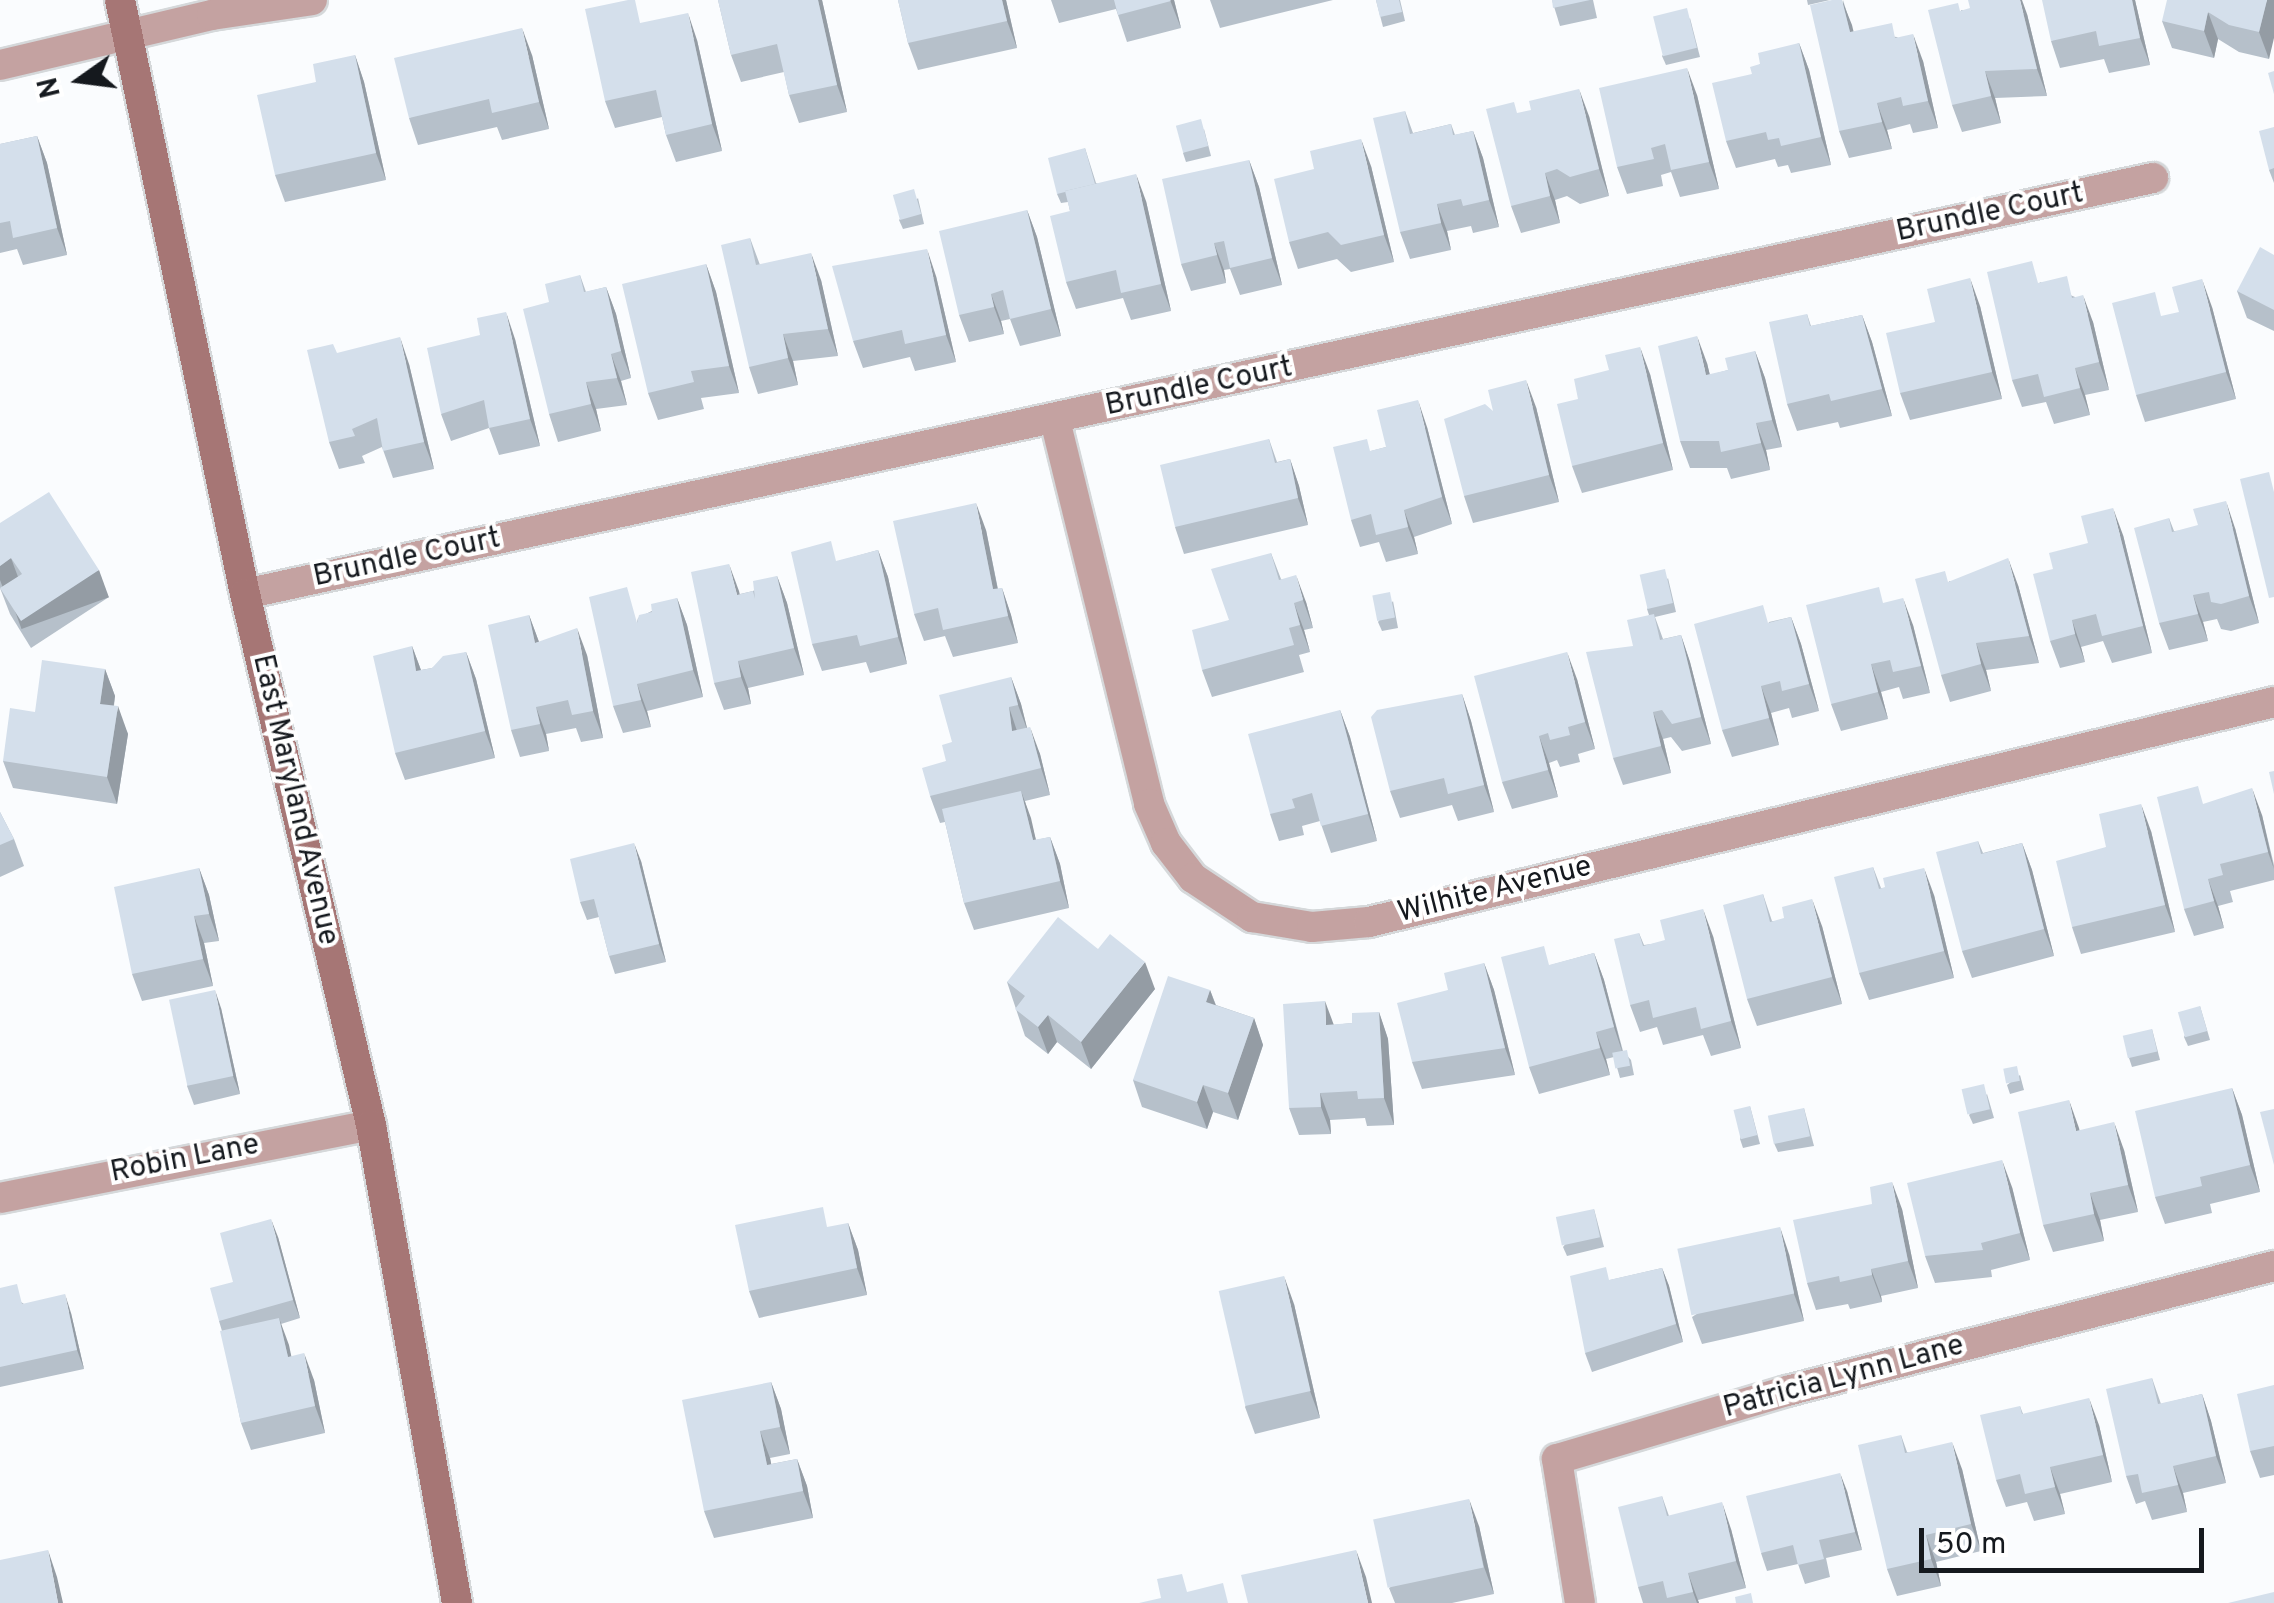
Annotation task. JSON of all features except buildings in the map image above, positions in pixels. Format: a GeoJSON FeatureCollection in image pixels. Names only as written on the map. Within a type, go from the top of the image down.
{"type":"FeatureCollection","features":[{"type":"Feature","properties":{"kind":"street","name":"East Maryland Avenue"},"geometry":{"type":"LineString","coordinates":[[120,0],[245,594],[371,1125],[457,1603]]}},
{"type":"Feature","properties":{"kind":"street"},"geometry":{"type":"LineString","coordinates":[[0,65],[312,0]]}},
{"type":"Feature","properties":{"kind":"street","name":"Brundle Court"},"geometry":{"type":"LineString","coordinates":[[245,594],[2153,178]]}},
{"type":"Feature","properties":{"kind":"street","name":"Wilhite Avenue"},"geometry":{"type":"LineString","coordinates":[[1055,420],[1149,804],[1166,844],[1193,878],[1252,917],[1312,926],[1369,922],[2274,702]]}},
{"type":"Feature","properties":{"kind":"street","name":"Robin Lane"},"geometry":{"type":"LineString","coordinates":[[0,1198],[371,1125]]}},
{"type":"Feature","properties":{"kind":"street","name":"Patricia Lynn Lane"},"geometry":{"type":"LineString","coordinates":[[1580,1603],[1557,1459],[1787,1391],[2274,1266]]}}]}
